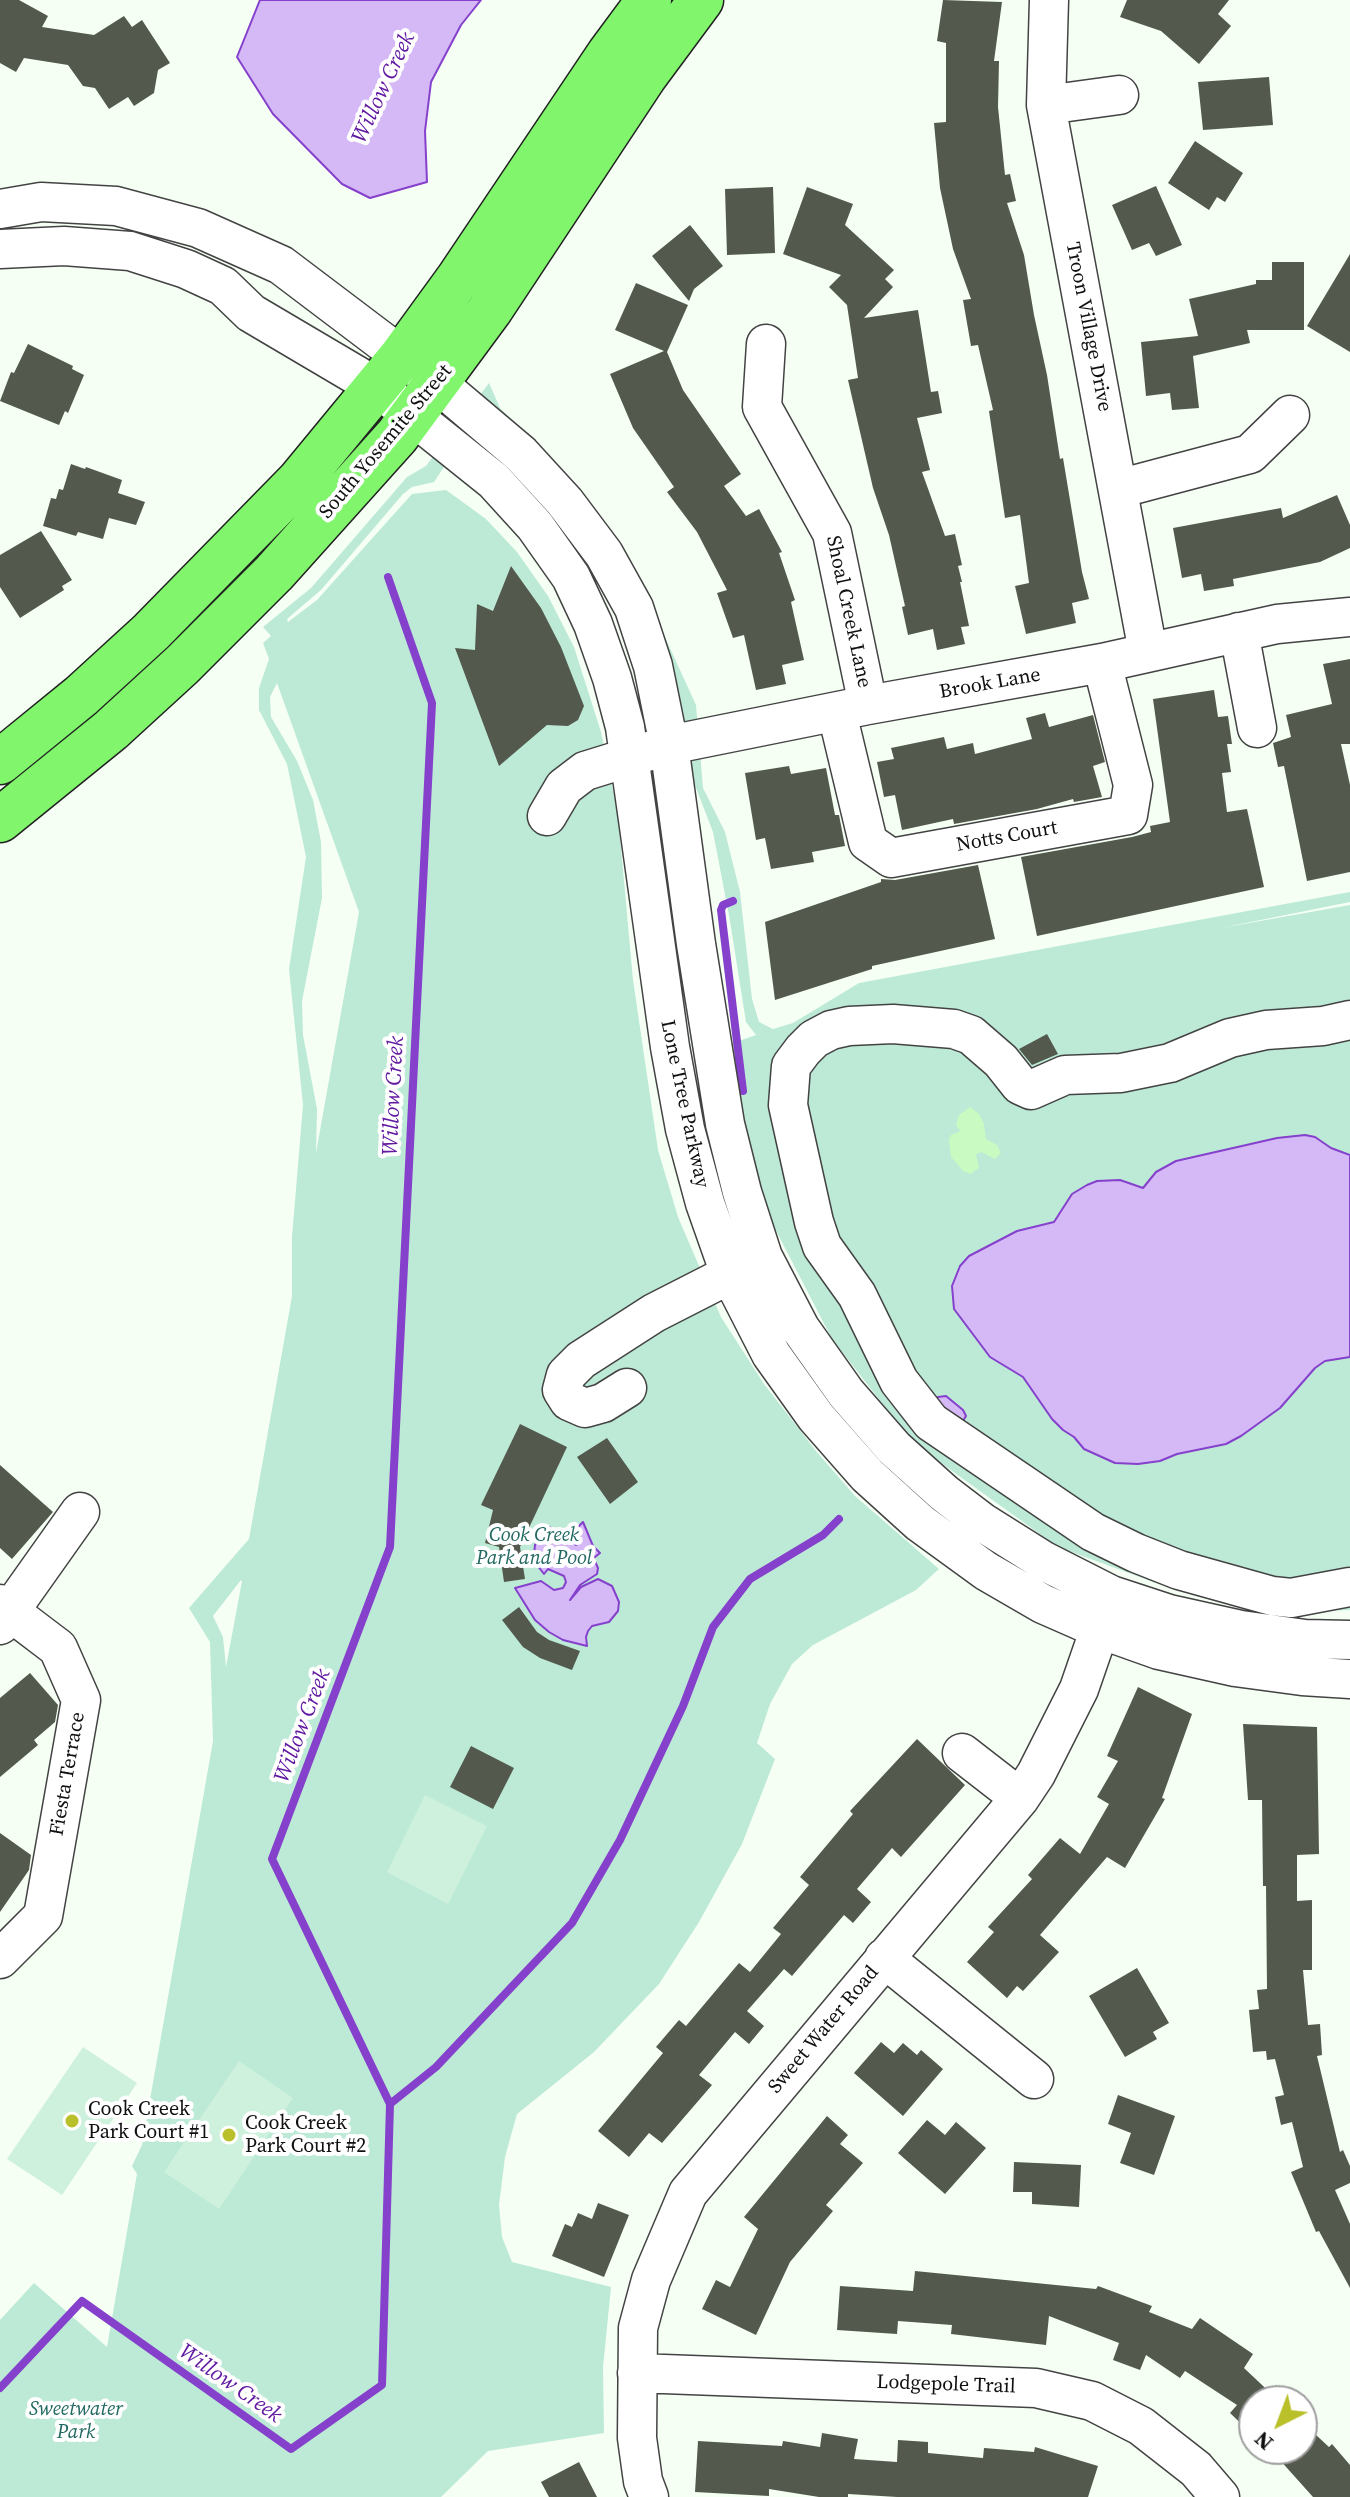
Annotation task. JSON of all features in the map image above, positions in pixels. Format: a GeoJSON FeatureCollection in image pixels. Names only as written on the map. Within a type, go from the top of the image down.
{"type":"FeatureCollection","features":[{"type":"Feature","properties":{"kind":"main road","name":"South Yosemite Street"},"geometry":{"type":"LineString","coordinates":[[0,762],[81,696],[151,632],[299,481],[390,372],[458,279],[609,54],[649,0]]}},
{"type":"Feature","properties":{"kind":"main road","name":"South Yosemite Street"},"geometry":{"type":"LineString","coordinates":[[0,820],[111,730],[182,665],[274,573],[375,461],[425,399],[499,297],[644,77],[701,0]]}},
{"type":"Feature","properties":{"kind":"street","name":"Troon Village Drive"},"geometry":{"type":"LineString","coordinates":[[1049,0],[1046,105],[1148,652]]}},
{"type":"Feature","properties":{"kind":"street"},"geometry":{"type":"LineString","coordinates":[[1046,105],[1119,95]]}},
{"type":"Feature","properties":{"kind":"street"},"geometry":{"type":"LineString","coordinates":[[0,209],[41,202],[116,206],[198,228],[281,265],[390,372]]}},
{"type":"Feature","properties":{"kind":"street"},"geometry":{"type":"LineString","coordinates":[[0,249],[64,246],[130,251],[186,269],[223,286],[251,313],[390,372]]}},
{"type":"Feature","properties":{"kind":"street","name":"Shoal Creek Lane"},"geometry":{"type":"LineString","coordinates":[[766,344],[762,407],[832,533],[853,709]]}},
{"type":"Feature","properties":{"kind":"street","name":"Lone Tree Parkway"},"geometry":{"type":"LineString","coordinates":[[390,372],[425,399],[521,454],[565,502],[604,554],[634,608],[653,666],[669,745],[725,1124],[742,1192],[763,1257],[800,1328],[846,1393],[894,1448],[944,1493],[982,1522],[1044,1561],[1159,1650],[1235,1667],[1350,1679]]}},
{"type":"Feature","properties":{"kind":"street","name":"Lone Tree Parkway"},"geometry":{"type":"LineString","coordinates":[[425,399],[535,526],[571,577],[593,624],[612,678],[630,756],[670,1047],[685,1129],[705,1203],[730,1274],[771,1354],[816,1417],[867,1475],[920,1523],[986,1571],[1043,1604],[1106,1612],[1169,1614],[1241,1630],[1305,1639],[1350,1640]]}},
{"type":"Feature","properties":{"kind":"street"},"geometry":{"type":"LineString","coordinates":[[1118,489],[1250,454],[1290,415]]}},
{"type":"Feature","properties":{"kind":"street","name":"Brook Lane"},"geometry":{"type":"LineString","coordinates":[[547,816],[564,787],[585,771],[669,745],[1102,663],[1277,624],[1350,617]]}},
{"type":"Feature","properties":{"kind":"street"},"geometry":{"type":"LineString","coordinates":[[1239,632],[1257,728]]}},
{"type":"Feature","properties":{"kind":"street","name":"Notts Court"},"geometry":{"type":"LineString","coordinates":[[853,709],[868,842],[891,858],[1128,815],[1133,785],[1102,663]]}},
{"type":"Feature","properties":{"kind":"street"},"geometry":{"type":"LineString","coordinates":[[1350,1020],[1242,1035],[1170,1063],[1145,1069],[1105,1074],[1049,1072],[1020,1085],[1001,1061],[971,1035],[939,1026],[849,1026],[831,1030],[814,1039],[791,1066],[788,1086],[794,1136],[822,1246],[857,1295],[899,1381],[931,1422],[1093,1532],[1179,1570],[1272,1596],[1291,1598],[1350,1587]]}},
{"type":"Feature","properties":{"kind":"street"},"geometry":{"type":"LineString","coordinates":[[627,1388],[603,1403],[585,1408],[569,1401],[562,1390],[566,1375],[581,1360],[654,1313],[763,1257]]}},
{"type":"Feature","properties":{"kind":"street"},"geometry":{"type":"LineString","coordinates":[[4,1614],[80,1512]]}},
{"type":"Feature","properties":{"kind":"street","name":"Sweet Water Road"},"geometry":{"type":"LineString","coordinates":[[649,2497],[643,2481],[637,2438],[638,2328],[651,2280],[688,2193],[1020,1798],[1036,1774],[1079,1689],[1106,1612]]}},
{"type":"Feature","properties":{"kind":"street","name":"Fiesta Terrace"},"geometry":{"type":"LineString","coordinates":[[0,1959],[43,1916],[81,1700],[58,1648],[4,1614]]}},
{"type":"Feature","properties":{"kind":"street"},"geometry":{"type":"LineString","coordinates":[[962,1753],[1020,1798]]}},
{"type":"Feature","properties":{"kind":"street"},"geometry":{"type":"LineString","coordinates":[[884,1958],[1034,2079]]}},
{"type":"Feature","properties":{"kind":"street","name":"Lodgepole Trail"},"geometry":{"type":"LineString","coordinates":[[637,2373],[1036,2388],[1092,2401],[1141,2426],[1196,2469],[1220,2497]]}},
{"type":"Feature","properties":{"kind":"green space","name":"Cook Creek Park and Pool"},"geometry":{"type":"Polygon","coordinates":[[[489,383],[500,408],[567,478],[631,563],[696,705],[703,788],[725,832],[740,892],[752,999],[759,1022],[773,1029],[793,1023],[859,983],[1350,892],[1350,902],[1221,928],[1350,905],[1350,1610],[1296,1612],[1156,1583],[1058,1547],[913,1443],[832,1339],[771,1221],[745,1127],[730,1044],[756,1035],[746,1022],[713,832],[688,767],[654,637],[484,407],[434,482],[412,487],[403,494],[321,590],[287,619],[288,622],[317,600],[412,494],[446,490],[486,519],[517,552],[548,596],[574,647],[601,732],[618,815],[633,980],[658,1150],[678,1217],[721,1317],[764,1384],[855,1496],[939,1569],[916,1590],[813,1645],[792,1664],[770,1704],[757,1743],[775,1759],[742,1844],[699,1922],[659,1984],[594,2052],[517,2114],[505,2157],[499,2205],[502,2237],[512,2262],[611,2287],[603,2367],[604,2433],[488,2451],[441,2497],[0,2497],[0,2320],[34,2283],[107,2347],[137,2174],[132,2166],[142,2145],[213,1741],[210,1642],[189,1608],[249,1539],[292,1296],[292,1237],[303,1105],[289,969],[306,857],[287,764],[259,710],[259,688],[269,659],[263,643],[271,636],[263,627],[311,588],[407,477],[426,466],[489,383]],[[277,683],[270,697],[271,717],[297,761],[313,800],[321,842],[322,898],[302,1001],[303,1035],[317,1109],[316,1153],[359,912],[277,683]],[[242,1581],[213,1616],[223,1637],[226,1667],[242,1581]]]}},
{"type":"Feature","properties":{"kind":"sand"},"geometry":{"type":"Polygon","coordinates":[[[970,1107],[979,1114],[984,1124],[986,1139],[997,1145],[1001,1153],[995,1159],[981,1152],[976,1154],[979,1168],[970,1174],[963,1171],[951,1157],[949,1140],[951,1135],[960,1131],[956,1125],[959,1115],[970,1107]]]}},
{"type":"Feature","properties":{"kind":"shaded area"},"geometry":{"type":"Polygon","coordinates":[[[425,1795],[487,1826],[448,1904],[387,1872],[425,1795]]]}},
{"type":"Feature","properties":{"kind":"shaded area","name":"Cook Creek Park Court #1"},"geometry":{"type":"Polygon","coordinates":[[[83,2047],[137,2083],[62,2195],[7,2159],[83,2047]]]}},
{"type":"Feature","properties":{"kind":"shaded area","name":"Cook Creek Park Court #2"},"geometry":{"type":"Polygon","coordinates":[[[239,2061],[293,2098],[219,2209],[164,2172],[239,2061]]]}},
{"type":"Feature","properties":{"kind":"water"},"geometry":{"type":"Polygon","coordinates":[[[260,0],[481,0],[461,25],[431,82],[425,131],[427,182],[370,198],[342,184],[273,114],[237,57],[260,0]]]}},
{"type":"Feature","properties":{"kind":"water"},"geometry":{"type":"Polygon","coordinates":[[[1305,1135],[1350,1155],[1350,1357],[1325,1361],[1315,1368],[1280,1408],[1226,1444],[1138,1464],[1115,1463],[1084,1449],[1052,1419],[1023,1377],[990,1357],[954,1309],[952,1286],[960,1266],[969,1256],[1017,1231],[1054,1222],[1072,1194],[1087,1185],[1097,1181],[1120,1180],[1143,1188],[1156,1172],[1176,1161],[1277,1138],[1305,1135]]]}},
{"type":"Feature","properties":{"kind":"water"},"geometry":{"type":"Polygon","coordinates":[[[946,1396],[963,1410],[966,1416],[963,1421],[930,1404],[938,1397],[946,1396]]]}},
{"type":"Feature","properties":{"kind":"water"},"geometry":{"type":"Polygon","coordinates":[[[583,1522],[593,1546],[600,1553],[595,1557],[588,1551],[581,1555],[593,1557],[597,1574],[580,1585],[570,1600],[581,1587],[598,1579],[612,1586],[619,1602],[618,1611],[609,1622],[592,1626],[588,1631],[587,1646],[563,1640],[549,1632],[535,1620],[515,1588],[541,1581],[554,1590],[563,1588],[566,1582],[564,1576],[548,1569],[544,1574],[537,1565],[535,1545],[545,1525],[576,1545],[579,1543],[574,1531],[583,1522]]]}},
{"type":"Feature","properties":{"kind":"building"},"geometry":{"type":"Polygon","coordinates":[[[0,0],[19,0],[48,16],[42,27],[94,35],[124,16],[132,27],[142,20],[170,63],[158,70],[154,93],[134,106],[128,97],[109,109],[95,88],[83,86],[68,65],[24,58],[16,72],[0,63],[0,0]]]}},
{"type":"Feature","properties":{"kind":"building"},"geometry":{"type":"Polygon","coordinates":[[[943,0],[1002,2],[994,61],[999,61],[998,107],[1005,175],[1010,174],[1016,201],[1007,203],[1024,255],[1060,459],[1063,458],[1089,599],[1072,603],[1076,623],[1026,634],[1015,586],[1029,583],[1020,515],[1005,518],[989,411],[993,410],[978,345],[971,346],[963,300],[971,299],[953,249],[940,188],[934,123],[946,122],[946,43],[937,41],[943,0]]]}},
{"type":"Feature","properties":{"kind":"building"},"geometry":{"type":"Polygon","coordinates":[[[1127,0],[1229,0],[1218,14],[1231,26],[1199,64],[1161,31],[1120,17],[1127,0]]]}},
{"type":"Feature","properties":{"kind":"building"},"geometry":{"type":"Polygon","coordinates":[[[1269,77],[1273,125],[1203,130],[1198,82],[1269,77]]]}},
{"type":"Feature","properties":{"kind":"building"},"geometry":{"type":"Polygon","coordinates":[[[1195,141],[1243,173],[1225,202],[1217,197],[1209,210],[1168,183],[1195,141]]]}},
{"type":"Feature","properties":{"kind":"building"},"geometry":{"type":"Polygon","coordinates":[[[1156,186],[1182,245],[1156,256],[1149,243],[1132,250],[1112,205],[1156,186]]]}},
{"type":"Feature","properties":{"kind":"building"},"geometry":{"type":"Polygon","coordinates":[[[773,187],[775,253],[727,255],[725,189],[773,187]]]}},
{"type":"Feature","properties":{"kind":"building"},"geometry":{"type":"Polygon","coordinates":[[[807,187],[853,204],[845,225],[894,270],[885,279],[893,287],[864,318],[918,310],[931,392],[938,391],[942,413],[917,418],[930,470],[922,472],[945,536],[955,534],[969,626],[961,627],[965,644],[937,650],[933,629],[908,635],[902,607],[905,606],[889,535],[873,488],[848,380],[858,378],[847,305],[829,287],[841,275],[783,254],[807,187]]]}},
{"type":"Feature","properties":{"kind":"building"},"geometry":{"type":"Polygon","coordinates":[[[690,225],[723,266],[694,289],[689,301],[652,256],[690,225]]]}},
{"type":"Feature","properties":{"kind":"building"},"geometry":{"type":"Polygon","coordinates":[[[1350,254],[1350,352],[1307,326],[1350,254]]]}},
{"type":"Feature","properties":{"kind":"building"},"geometry":{"type":"Polygon","coordinates":[[[1272,262],[1304,262],[1304,330],[1247,330],[1250,343],[1193,356],[1199,408],[1172,410],[1170,393],[1146,396],[1141,342],[1198,336],[1189,299],[1256,284],[1256,280],[1272,280],[1272,262]]]}},
{"type":"Feature","properties":{"kind":"building"},"geometry":{"type":"Polygon","coordinates":[[[636,283],[688,305],[667,352],[683,390],[741,474],[724,486],[746,516],[759,509],[782,552],[779,553],[795,600],[791,602],[804,660],[782,665],[786,684],[756,690],[744,635],[733,638],[717,593],[727,590],[697,532],[667,492],[674,487],[633,428],[610,374],[664,351],[615,330],[636,283]]]}},
{"type":"Feature","properties":{"kind":"building"},"geometry":{"type":"Polygon","coordinates":[[[28,344],[73,366],[72,369],[84,375],[68,413],[65,411],[59,425],[0,401],[11,372],[14,373],[28,344]]]}},
{"type":"Feature","properties":{"kind":"building"},"geometry":{"type":"Polygon","coordinates":[[[71,464],[122,480],[118,493],[145,502],[136,525],[109,518],[103,539],[78,532],[76,536],[43,526],[51,498],[56,499],[59,489],[63,490],[71,464]]]}},
{"type":"Feature","properties":{"kind":"building"},"geometry":{"type":"Polygon","coordinates":[[[1337,495],[1350,525],[1350,548],[1320,562],[1233,579],[1234,586],[1204,591],[1201,574],[1182,578],[1173,528],[1281,508],[1283,518],[1337,495]]]}},
{"type":"Feature","properties":{"kind":"building"},"geometry":{"type":"Polygon","coordinates":[[[41,531],[72,580],[62,586],[64,590],[20,618],[0,587],[0,555],[41,531]]]}},
{"type":"Feature","properties":{"kind":"building"},"geometry":{"type":"Polygon","coordinates":[[[511,566],[541,608],[561,647],[584,706],[578,720],[568,726],[547,725],[499,766],[455,648],[475,650],[477,604],[493,611],[511,566]]]}},
{"type":"Feature","properties":{"kind":"building"},"geometry":{"type":"Polygon","coordinates":[[[1350,659],[1350,744],[1341,744],[1350,785],[1350,872],[1307,881],[1284,766],[1278,767],[1273,743],[1291,737],[1286,715],[1332,704],[1323,664],[1350,659]]]}},
{"type":"Feature","properties":{"kind":"building"},"geometry":{"type":"Polygon","coordinates":[[[1214,690],[1218,717],[1228,716],[1232,744],[1227,744],[1231,772],[1222,773],[1227,812],[1247,809],[1264,887],[1037,936],[1021,857],[1132,837],[1151,832],[1150,826],[1170,822],[1153,699],[1214,690]]]}},
{"type":"Feature","properties":{"kind":"building"},"geometry":{"type":"Polygon","coordinates":[[[1045,713],[1049,727],[1093,715],[1105,762],[1093,766],[1102,797],[1074,802],[1073,799],[1037,809],[954,824],[953,819],[902,830],[895,795],[884,797],[877,762],[894,759],[891,748],[944,737],[947,749],[973,743],[975,754],[1032,739],[1026,718],[1045,713]]]}},
{"type":"Feature","properties":{"kind":"building"},"geometry":{"type":"Polygon","coordinates":[[[789,766],[791,774],[826,768],[845,846],[812,852],[814,862],[771,869],[765,838],[756,840],[745,773],[789,766]]]}},
{"type":"Feature","properties":{"kind":"building"},"geometry":{"type":"Polygon","coordinates":[[[978,865],[995,939],[872,966],[872,969],[775,1000],[765,922],[881,882],[881,879],[895,880],[978,865]]]}},
{"type":"Feature","properties":{"kind":"building"},"geometry":{"type":"Polygon","coordinates":[[[1047,1034],[1058,1054],[1032,1065],[1019,1049],[1047,1034]]]}},
{"type":"Feature","properties":{"kind":"building"},"geometry":{"type":"Polygon","coordinates":[[[520,1424],[567,1447],[520,1547],[525,1579],[504,1582],[499,1547],[485,1543],[493,1510],[481,1505],[520,1424]]]}},
{"type":"Feature","properties":{"kind":"building"},"geometry":{"type":"Polygon","coordinates":[[[607,1438],[638,1482],[610,1504],[577,1457],[607,1438]]]}},
{"type":"Feature","properties":{"kind":"building"},"geometry":{"type":"Polygon","coordinates":[[[0,1465],[53,1512],[12,1559],[0,1548],[0,1465]]]}},
{"type":"Feature","properties":{"kind":"building"},"geometry":{"type":"Polygon","coordinates":[[[519,1607],[537,1632],[549,1640],[580,1651],[572,1670],[540,1658],[523,1647],[502,1620],[519,1607]]]}},
{"type":"Feature","properties":{"kind":"building"},"geometry":{"type":"Polygon","coordinates":[[[30,1673],[58,1705],[55,1722],[34,1740],[38,1745],[0,1777],[0,1698],[30,1673]]]}},
{"type":"Feature","properties":{"kind":"building"},"geometry":{"type":"Polygon","coordinates":[[[1138,1687],[1192,1714],[1162,1798],[1165,1799],[1125,1868],[1107,1857],[1040,1935],[1059,1952],[1023,1991],[1017,1986],[1007,1998],[967,1962],[994,1932],[988,1927],[1032,1879],[1028,1875],[1060,1838],[1080,1854],[1109,1804],[1097,1797],[1118,1761],[1107,1756],[1138,1687]]]}},
{"type":"Feature","properties":{"kind":"building"},"geometry":{"type":"Polygon","coordinates":[[[1243,1724],[1317,1727],[1319,1854],[1297,1855],[1297,1901],[1312,1900],[1312,1970],[1303,1970],[1308,2025],[1320,2024],[1322,2055],[1317,2056],[1340,2152],[1343,2150],[1350,2166],[1350,2183],[1335,2190],[1350,2224],[1350,2288],[1319,2231],[1316,2232],[1291,2172],[1303,2167],[1292,2122],[1281,2125],[1275,2097],[1284,2095],[1275,2059],[1267,2060],[1266,2051],[1253,2052],[1249,2010],[1259,2009],[1257,1990],[1267,1989],[1266,1886],[1263,1886],[1262,1800],[1248,1800],[1243,1724]]]}},
{"type":"Feature","properties":{"kind":"building"},"geometry":{"type":"Polygon","coordinates":[[[917,1739],[965,1785],[901,1857],[892,1848],[857,1889],[871,1902],[853,1923],[844,1915],[792,1976],[784,1969],[747,2011],[764,2026],[749,2044],[735,2032],[699,2075],[712,2085],[662,2143],[649,2133],[629,2157],[598,2131],[663,2053],[656,2047],[679,2020],[686,2026],[739,1963],[750,1972],[781,1934],[773,1928],[809,1885],[800,1877],[853,1814],[850,1811],[917,1739]]]}},
{"type":"Feature","properties":{"kind":"building"},"geometry":{"type":"Polygon","coordinates":[[[471,1746],[514,1768],[493,1809],[450,1787],[471,1746]]]}},
{"type":"Feature","properties":{"kind":"building"},"geometry":{"type":"Polygon","coordinates":[[[0,1833],[31,1855],[29,1870],[0,1912],[0,1833]]]}},
{"type":"Feature","properties":{"kind":"building"},"geometry":{"type":"Polygon","coordinates":[[[1137,1968],[1169,2023],[1153,2032],[1157,2039],[1125,2057],[1089,1996],[1137,1968]]]}},
{"type":"Feature","properties":{"kind":"building"},"geometry":{"type":"Polygon","coordinates":[[[881,2042],[894,2053],[903,2043],[917,2055],[921,2050],[943,2069],[903,2116],[854,2073],[881,2042]]]}},
{"type":"Feature","properties":{"kind":"building"},"geometry":{"type":"Polygon","coordinates":[[[1118,2095],[1175,2116],[1154,2175],[1120,2163],[1131,2133],[1108,2124],[1118,2095]]]}},
{"type":"Feature","properties":{"kind":"building"},"geometry":{"type":"Polygon","coordinates":[[[827,2116],[848,2135],[840,2144],[863,2163],[826,2205],[833,2211],[790,2262],[756,2335],[702,2309],[716,2280],[730,2287],[758,2229],[744,2217],[827,2116]]]}},
{"type":"Feature","properties":{"kind":"building"},"geometry":{"type":"Polygon","coordinates":[[[927,2120],[945,2135],[956,2122],[986,2148],[945,2194],[898,2153],[927,2120]]]}},
{"type":"Feature","properties":{"kind":"building"},"geometry":{"type":"Polygon","coordinates":[[[1014,2162],[1081,2165],[1079,2207],[1032,2204],[1032,2192],[1013,2192],[1014,2162]]]}},
{"type":"Feature","properties":{"kind":"building"},"geometry":{"type":"Polygon","coordinates":[[[598,2203],[629,2215],[604,2277],[552,2256],[565,2224],[572,2227],[578,2213],[592,2219],[598,2203]]]}},
{"type":"Feature","properties":{"kind":"building"},"geometry":{"type":"Polygon","coordinates":[[[915,2271],[1096,2289],[1098,2286],[1152,2306],[1149,2312],[1192,2329],[1200,2318],[1253,2354],[1244,2368],[1262,2385],[1238,2385],[1238,2421],[1230,2413],[1237,2405],[1185,2371],[1180,2378],[1146,2355],[1140,2370],[1113,2360],[1119,2343],[1049,2316],[1046,2345],[951,2334],[952,2325],[898,2321],[897,2334],[837,2330],[840,2286],[913,2291],[915,2271]]]}},
{"type":"Feature","properties":{"kind":"building"},"geometry":{"type":"Polygon","coordinates":[[[822,2433],[858,2439],[854,2459],[897,2462],[898,2440],[928,2442],[928,2453],[983,2458],[984,2448],[1034,2452],[1035,2447],[1098,2466],[1088,2497],[848,2494],[848,2497],[819,2497],[769,2489],[769,2496],[695,2492],[698,2441],[782,2446],[783,2441],[820,2447],[822,2433]]]}},
{"type":"Feature","properties":{"kind":"building"},"geometry":{"type":"Polygon","coordinates":[[[1318,2437],[1329,2447],[1332,2444],[1350,2465],[1350,2497],[1313,2497],[1284,2465],[1318,2465],[1318,2437]]]}},
{"type":"Feature","properties":{"kind":"building"},"geometry":{"type":"Polygon","coordinates":[[[579,2462],[597,2497],[549,2497],[541,2482],[579,2462]]]}},
{"type":"Feature","properties":{"kind":"waterway","name":"Willow Creek"},"geometry":{"type":"LineString","coordinates":[[0,2388],[82,2301],[291,2449],[382,2385],[390,2104],[272,1859],[390,1547],[432,703],[388,577]]}},
{"type":"Feature","properties":{"kind":"waterway"},"geometry":{"type":"LineString","coordinates":[[733,901],[723,905],[721,910],[743,1091]]}},
{"type":"Feature","properties":{"kind":"waterway"},"geometry":{"type":"LineString","coordinates":[[390,2104],[436,2067],[572,1923],[620,1840],[683,1706],[713,1627],[750,1579],[823,1535],[839,1519]]}},
{"type":"Feature","properties":{"kind":"place","name":"Cook Creek Park Court #1"},"geometry":{"type":"Point","coordinates":[72,2121]}},
{"type":"Feature","properties":{"kind":"place","name":"Cook Creek Park Court #2"},"geometry":{"type":"Point","coordinates":[229,2135]}},
{"type":"Feature","properties":{"kind":"park label","name":"Sweetwater Park"},"geometry":{"type":"Point","coordinates":[76,2422]}}]}
